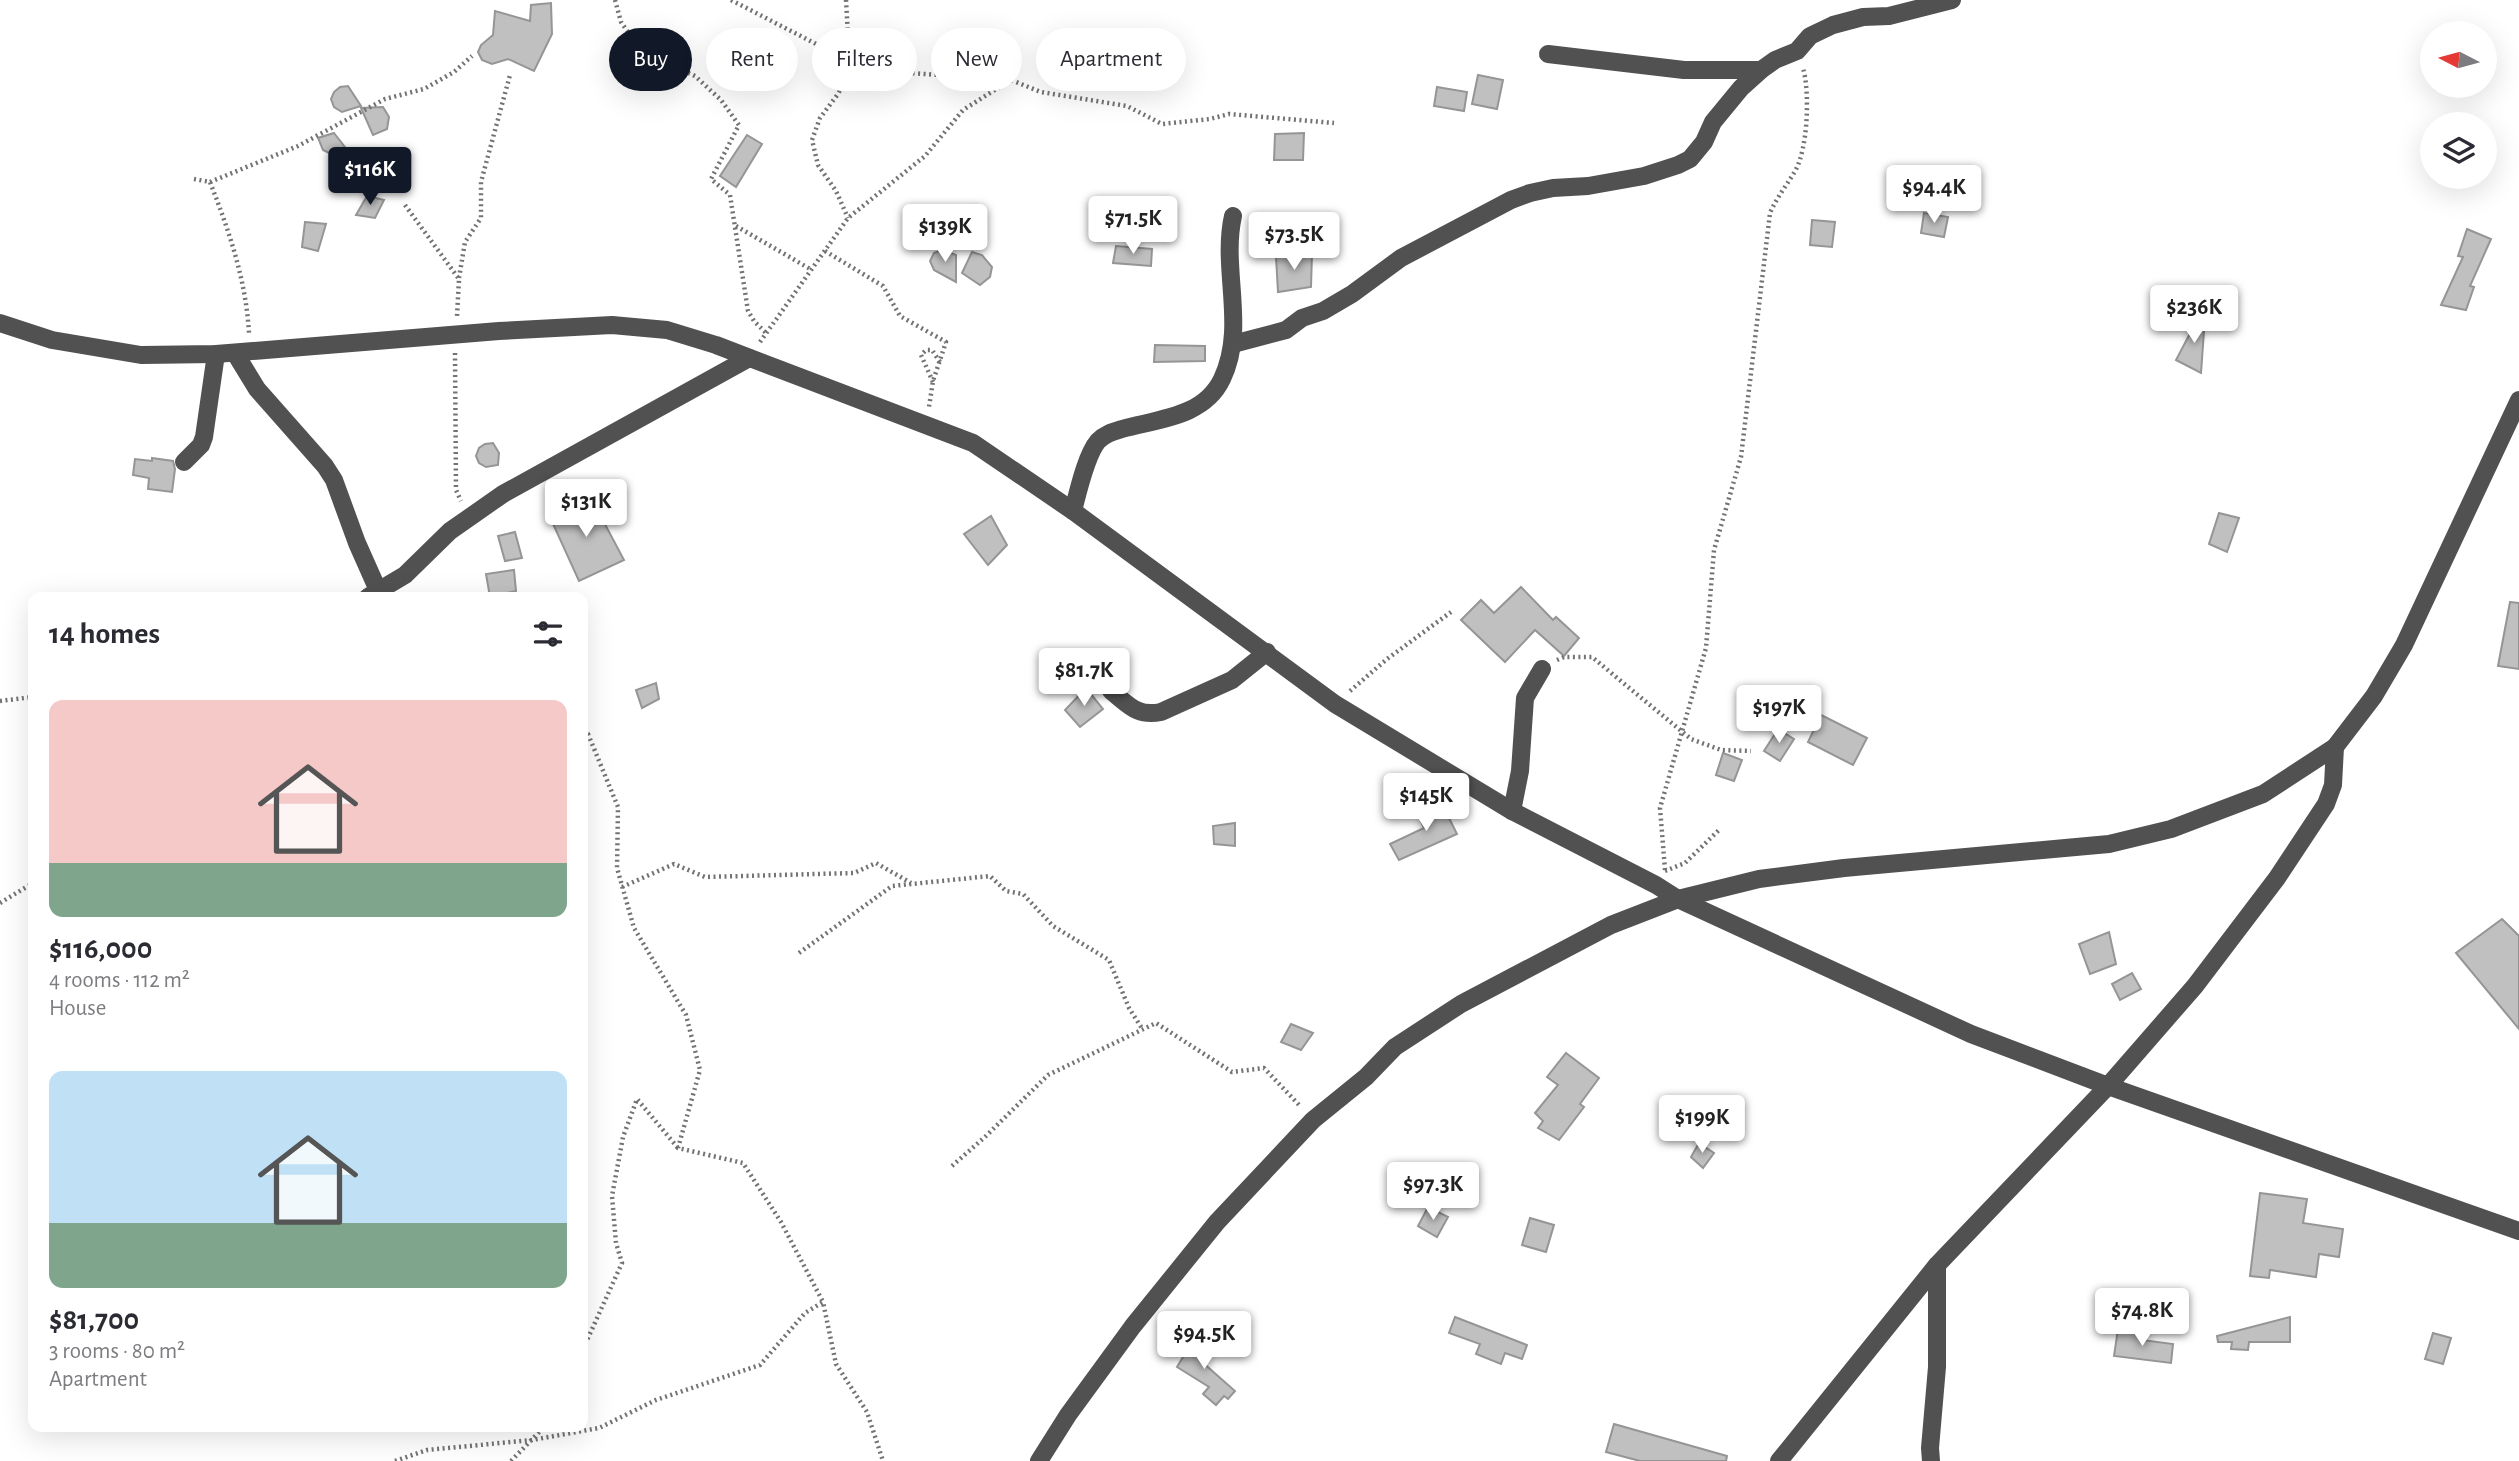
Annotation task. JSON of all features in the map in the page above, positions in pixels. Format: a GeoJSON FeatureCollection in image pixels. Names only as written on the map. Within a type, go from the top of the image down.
{"type":"FeatureCollection","features":[{"type":"Feature","properties":{"kind":"street"},"geometry":{"type":"LineString","coordinates":[[1233,344],[1286,330],[1302,318],[1323,311],[1352,294],[1401,258],[1511,200],[1553,188],[1588,186],[1644,176],[1678,165],[1690,159],[1704,142],[1713,122],[1723,109],[1761,70],[1797,51],[1810,36],[1833,25],[1863,17],[1889,16],[1952,0]]}},
{"type":"Feature","properties":{"kind":"street"},"geometry":{"type":"LineString","coordinates":[[1548,54],[1684,70],[1761,70]]}},
{"type":"Feature","properties":{"kind":"street"},"geometry":{"type":"LineString","coordinates":[[1073,511],[1096,443],[1107,434],[1175,418],[1209,398],[1223,376],[1233,344],[1228,239],[1233,216]]}},
{"type":"Feature","properties":{"kind":"street"},"geometry":{"type":"LineString","coordinates":[[0,323],[52,340],[141,355],[216,354],[455,334],[612,325],[667,330],[749,358],[973,443],[1073,511],[1335,704],[1512,811],[1661,878],[1678,898],[1971,1034],[2108,1086],[2519,1231]]}},
{"type":"Feature","properties":{"kind":"street"},"geometry":{"type":"LineString","coordinates":[[243,352],[257,389],[334,480],[375,592]]}},
{"type":"Feature","properties":{"kind":"street"},"geometry":{"type":"LineString","coordinates":[[184,462],[201,445],[204,437],[216,354]]}},
{"type":"Feature","properties":{"kind":"street"},"geometry":{"type":"LineString","coordinates":[[379,592],[405,575],[450,531],[503,494],[749,358]]}},
{"type":"Feature","properties":{"kind":"street"},"geometry":{"type":"LineString","coordinates":[[1039,1461],[1068,1415],[1217,1222],[1313,1120],[1366,1077],[1395,1047],[1461,1004],[1611,926],[1678,898],[1759,879],[1844,868],[2109,844],[2171,829],[2263,794],[2334,747],[2374,696],[2404,645],[2519,400]]}},
{"type":"Feature","properties":{"kind":"street"},"geometry":{"type":"LineString","coordinates":[[1111,691],[1139,713],[1161,712],[1232,680],[1267,652]]}},
{"type":"Feature","properties":{"kind":"street"},"geometry":{"type":"LineString","coordinates":[[1512,811],[1520,771],[1525,698],[1542,669]]}},
{"type":"Feature","properties":{"kind":"street"},"geometry":{"type":"LineString","coordinates":[[1779,1461],[1937,1265],[2108,1086],[2195,986],[2326,804],[2333,785],[2334,747]]}},
{"type":"Feature","properties":{"kind":"street"},"geometry":{"type":"LineString","coordinates":[[1931,1461],[1937,1367],[1937,1265]]}},
{"type":"Feature","properties":{"kind":"path"},"geometry":{"type":"LineString","coordinates":[[615,0],[621,22],[641,51],[695,76],[721,100],[739,125],[711,179],[730,195],[748,311],[766,333]]}},
{"type":"Feature","properties":{"kind":"path"},"geometry":{"type":"LineString","coordinates":[[731,0],[812,42]]}},
{"type":"Feature","properties":{"kind":"path"},"geometry":{"type":"LineString","coordinates":[[846,0],[846,28]]}},
{"type":"Feature","properties":{"kind":"path"},"geometry":{"type":"LineString","coordinates":[[1661,878],[1660,808],[1706,648],[1714,550],[1741,457],[1770,213],[1777,195],[1796,170],[1804,143],[1804,72],[1797,51]]}},
{"type":"Feature","properties":{"kind":"path"},"geometry":{"type":"LineString","coordinates":[[194,179],[209,182],[298,146],[384,99],[425,89],[454,72],[472,56]]}},
{"type":"Feature","properties":{"kind":"path"},"geometry":{"type":"LineString","coordinates":[[469,517],[456,490],[455,334],[459,279],[465,242],[481,218],[481,182],[509,75]]}},
{"type":"Feature","properties":{"kind":"path"},"geometry":{"type":"LineString","coordinates":[[1022,84],[1041,92],[1127,106],[1162,124],[1210,120],[1229,114],[1334,123]]}},
{"type":"Feature","properties":{"kind":"path"},"geometry":{"type":"LineString","coordinates":[[840,91],[820,118],[812,140],[818,165],[836,191],[848,218]]}},
{"type":"Feature","properties":{"kind":"path"},"geometry":{"type":"LineString","coordinates":[[749,358],[848,218],[925,156],[963,110],[993,91]]}},
{"type":"Feature","properties":{"kind":"path"},"geometry":{"type":"LineString","coordinates":[[209,182],[241,270],[248,315],[243,352]]}},
{"type":"Feature","properties":{"kind":"path"},"geometry":{"type":"LineString","coordinates":[[405,205],[459,279]]}},
{"type":"Feature","properties":{"kind":"path"},"geometry":{"type":"LineString","coordinates":[[735,226],[812,270]]}},
{"type":"Feature","properties":{"kind":"path"},"geometry":{"type":"LineString","coordinates":[[825,251],[883,285],[900,316],[946,342],[933,383],[926,425]]}},
{"type":"Feature","properties":{"kind":"path"},"geometry":{"type":"LineString","coordinates":[[933,383],[921,355],[926,350],[932,350],[940,362]]}},
{"type":"Feature","properties":{"kind":"path"},"geometry":{"type":"LineString","coordinates":[[1335,704],[1387,659],[1451,612]]}},
{"type":"Feature","properties":{"kind":"path"},"geometry":{"type":"LineString","coordinates":[[1542,669],[1563,657],[1592,657],[1691,739],[1721,750],[1751,751]]}},
{"type":"Feature","properties":{"kind":"path"},"geometry":{"type":"LineString","coordinates":[[0,701],[28,698]]}},
{"type":"Feature","properties":{"kind":"path"},"geometry":{"type":"LineString","coordinates":[[588,734],[618,807],[617,868],[634,928],[686,1015],[700,1070],[678,1149]]}},
{"type":"Feature","properties":{"kind":"path"},"geometry":{"type":"LineString","coordinates":[[1661,878],[1685,863],[1720,829]]}},
{"type":"Feature","properties":{"kind":"path"},"geometry":{"type":"LineString","coordinates":[[622,887],[674,864],[705,877],[854,873],[876,863],[912,884]]}},
{"type":"Feature","properties":{"kind":"path"},"geometry":{"type":"LineString","coordinates":[[799,953],[892,886],[990,876],[1006,891],[1023,894],[1053,926],[1109,960],[1129,1008],[1143,1030]]}},
{"type":"Feature","properties":{"kind":"path"},"geometry":{"type":"LineString","coordinates":[[0,903],[28,886]]}},
{"type":"Feature","properties":{"kind":"path"},"geometry":{"type":"LineString","coordinates":[[952,1166],[1048,1075],[1156,1023],[1232,1072],[1264,1068],[1313,1120]]}},
{"type":"Feature","properties":{"kind":"path"},"geometry":{"type":"LineString","coordinates":[[588,1338],[622,1264],[616,1243],[612,1196],[623,1137],[637,1099],[678,1149],[743,1163],[781,1222],[823,1302],[836,1364],[867,1412],[883,1461]]}},
{"type":"Feature","properties":{"kind":"path"},"geometry":{"type":"LineString","coordinates":[[588,1431],[598,1429],[656,1400],[760,1365],[805,1313],[823,1302]]}},
{"type":"Feature","properties":{"kind":"path"},"geometry":{"type":"LineString","coordinates":[[512,1461],[539,1432]]}},
{"type":"Feature","properties":{"kind":"path"},"geometry":{"type":"LineString","coordinates":[[395,1461],[427,1450],[532,1440],[580,1432]]}},
{"type":"Feature","properties":{"kind":"building"},"geometry":{"type":"Polygon","coordinates":[[[551,3],[552,34],[534,71],[508,59],[492,64],[482,60],[478,52],[481,45],[493,35],[495,11],[530,21],[531,5],[551,3]]]}},
{"type":"Feature","properties":{"kind":"building"},"geometry":{"type":"Polygon","coordinates":[[[1478,75],[1503,80],[1497,109],[1472,104],[1478,75]]]}},
{"type":"Feature","properties":{"kind":"building"},"geometry":{"type":"Polygon","coordinates":[[[348,86],[361,106],[342,112],[334,107],[331,99],[340,87],[348,86]]]}},
{"type":"Feature","properties":{"kind":"building"},"geometry":{"type":"Polygon","coordinates":[[[1437,87],[1467,92],[1464,111],[1434,106],[1437,87]]]}},
{"type":"Feature","properties":{"kind":"building"},"geometry":{"type":"Polygon","coordinates":[[[383,107],[389,117],[387,129],[373,135],[361,108],[383,107]]]}},
{"type":"Feature","properties":{"kind":"building"},"geometry":{"type":"Polygon","coordinates":[[[334,133],[348,151],[329,153],[323,150],[318,138],[334,133]]]}},
{"type":"Feature","properties":{"kind":"building"},"geometry":{"type":"Polygon","coordinates":[[[1304,133],[1303,160],[1274,160],[1275,134],[1304,133]]]}},
{"type":"Feature","properties":{"kind":"building"},"geometry":{"type":"Polygon","coordinates":[[[747,135],[762,144],[736,187],[720,176],[747,135]]]}},
{"type":"Feature","properties":{"kind":"building"},"geometry":{"type":"Polygon","coordinates":[[[367,196],[384,200],[375,218],[356,215],[367,196]]]}},
{"type":"Feature","properties":{"kind":"building"},"geometry":{"type":"Polygon","coordinates":[[[1924,213],[1948,217],[1944,237],[1921,233],[1924,213]]]}},
{"type":"Feature","properties":{"kind":"building"},"geometry":{"type":"Polygon","coordinates":[[[1812,220],[1835,222],[1832,247],[1810,245],[1812,220]]]}},
{"type":"Feature","properties":{"kind":"building"},"geometry":{"type":"Polygon","coordinates":[[[305,222],[326,224],[318,251],[302,247],[305,222]]]}},
{"type":"Feature","properties":{"kind":"building"},"geometry":{"type":"Polygon","coordinates":[[[2467,229],[2491,239],[2470,286],[2474,287],[2466,310],[2441,305],[2463,257],[2458,256],[2467,229]]]}},
{"type":"Feature","properties":{"kind":"building"},"geometry":{"type":"Polygon","coordinates":[[[1116,246],[1152,249],[1151,266],[1113,263],[1116,246]]]}},
{"type":"Feature","properties":{"kind":"building"},"geometry":{"type":"Polygon","coordinates":[[[942,250],[956,255],[956,282],[934,270],[930,261],[934,253],[942,250]]]}},
{"type":"Feature","properties":{"kind":"building"},"geometry":{"type":"Polygon","coordinates":[[[972,252],[982,255],[992,267],[990,277],[980,285],[962,273],[972,252]]]}},
{"type":"Feature","properties":{"kind":"building"},"geometry":{"type":"Polygon","coordinates":[[[1312,254],[1311,287],[1278,292],[1276,257],[1312,254]]]}},
{"type":"Feature","properties":{"kind":"building"},"geometry":{"type":"Polygon","coordinates":[[[2206,303],[2201,373],[2176,360],[2206,303]]]}},
{"type":"Feature","properties":{"kind":"building"},"geometry":{"type":"Polygon","coordinates":[[[1155,345],[1205,346],[1205,361],[1154,362],[1155,345]]]}},
{"type":"Feature","properties":{"kind":"building"},"geometry":{"type":"Polygon","coordinates":[[[493,443],[499,453],[498,465],[486,467],[479,463],[476,456],[479,448],[493,443]]]}},
{"type":"Feature","properties":{"kind":"building"},"geometry":{"type":"Polygon","coordinates":[[[152,458],[173,461],[175,469],[172,492],[148,489],[149,478],[133,475],[135,459],[152,461],[152,458]]]}},
{"type":"Feature","properties":{"kind":"building"},"geometry":{"type":"Polygon","coordinates":[[[590,496],[624,560],[579,581],[549,515],[590,496]]]}},
{"type":"Feature","properties":{"kind":"building"},"geometry":{"type":"Polygon","coordinates":[[[2219,513],[2239,518],[2227,552],[2209,544],[2219,513]]]}},
{"type":"Feature","properties":{"kind":"building"},"geometry":{"type":"Polygon","coordinates":[[[991,516],[1007,545],[988,565],[964,534],[991,516]]]}},
{"type":"Feature","properties":{"kind":"building"},"geometry":{"type":"Polygon","coordinates":[[[515,532],[522,558],[505,561],[498,536],[515,532]]]}},
{"type":"Feature","properties":{"kind":"building"},"geometry":{"type":"Polygon","coordinates":[[[514,570],[516,591],[489,592],[486,574],[514,570]]]}},
{"type":"Feature","properties":{"kind":"building"},"geometry":{"type":"Polygon","coordinates":[[[1521,587],[1553,620],[1556,617],[1579,638],[1564,656],[1535,630],[1505,662],[1461,620],[1481,600],[1494,613],[1521,587]]]}},
{"type":"Feature","properties":{"kind":"building"},"geometry":{"type":"Polygon","coordinates":[[[2510,602],[2519,603],[2519,669],[2498,666],[2510,602]]]}},
{"type":"Feature","properties":{"kind":"building"},"geometry":{"type":"Polygon","coordinates":[[[656,683],[659,699],[642,708],[636,690],[656,683]]]}},
{"type":"Feature","properties":{"kind":"building"},"geometry":{"type":"Polygon","coordinates":[[[1086,688],[1103,709],[1080,727],[1065,710],[1086,688]]]}},
{"type":"Feature","properties":{"kind":"building"},"geometry":{"type":"Polygon","coordinates":[[[1763,694],[1782,704],[1772,722],[1753,712],[1763,694]]]}},
{"type":"Feature","properties":{"kind":"building"},"geometry":{"type":"Polygon","coordinates":[[[1821,715],[1867,738],[1853,765],[1808,742],[1821,715]]]}},
{"type":"Feature","properties":{"kind":"building"},"geometry":{"type":"Polygon","coordinates":[[[1778,729],[1794,739],[1780,761],[1764,751],[1778,729]]]}},
{"type":"Feature","properties":{"kind":"building"},"geometry":{"type":"Polygon","coordinates":[[[1723,753],[1742,760],[1734,781],[1716,775],[1723,753]]]}},
{"type":"Feature","properties":{"kind":"building"},"geometry":{"type":"Polygon","coordinates":[[[1441,802],[1457,834],[1399,860],[1390,844],[1424,828],[1418,815],[1441,802]]]}},
{"type":"Feature","properties":{"kind":"building"},"geometry":{"type":"Polygon","coordinates":[[[1235,823],[1235,846],[1214,844],[1213,826],[1235,823]]]}},
{"type":"Feature","properties":{"kind":"building"},"geometry":{"type":"Polygon","coordinates":[[[2502,919],[2519,936],[2519,1029],[2456,953],[2502,919]]]}},
{"type":"Feature","properties":{"kind":"building"},"geometry":{"type":"Polygon","coordinates":[[[2109,932],[2116,964],[2090,974],[2079,944],[2109,932]]]}},
{"type":"Feature","properties":{"kind":"building"},"geometry":{"type":"Polygon","coordinates":[[[2132,973],[2141,989],[2120,1000],[2112,984],[2132,973]]]}},
{"type":"Feature","properties":{"kind":"building"},"geometry":{"type":"Polygon","coordinates":[[[1291,1024],[1313,1033],[1301,1050],[1281,1042],[1291,1024]]]}},
{"type":"Feature","properties":{"kind":"building"},"geometry":{"type":"Polygon","coordinates":[[[1566,1053],[1599,1078],[1580,1104],[1584,1107],[1559,1140],[1538,1128],[1543,1121],[1535,1113],[1558,1085],[1547,1077],[1566,1053]]]}},
{"type":"Feature","properties":{"kind":"building"},"geometry":{"type":"Polygon","coordinates":[[[1699,1143],[1714,1153],[1703,1168],[1691,1157],[1699,1143]]]}},
{"type":"Feature","properties":{"kind":"building"},"geometry":{"type":"Polygon","coordinates":[[[2260,1193],[2307,1199],[2303,1223],[2343,1229],[2339,1257],[2319,1254],[2316,1277],[2270,1270],[2269,1278],[2250,1276],[2260,1193]]]}},
{"type":"Feature","properties":{"kind":"building"},"geometry":{"type":"Polygon","coordinates":[[[1428,1207],[1448,1217],[1437,1237],[1418,1226],[1428,1207]]]}},
{"type":"Feature","properties":{"kind":"building"},"geometry":{"type":"Polygon","coordinates":[[[1530,1218],[1554,1225],[1546,1252],[1522,1245],[1530,1218]]]}},
{"type":"Feature","properties":{"kind":"building"},"geometry":{"type":"Polygon","coordinates":[[[1455,1317],[1527,1345],[1522,1359],[1505,1353],[1501,1364],[1476,1354],[1480,1344],[1449,1333],[1455,1317]]]}},
{"type":"Feature","properties":{"kind":"building"},"geometry":{"type":"Polygon","coordinates":[[[2290,1317],[2290,1342],[2249,1342],[2248,1350],[2231,1349],[2232,1342],[2218,1342],[2217,1336],[2290,1317]]]}},
{"type":"Feature","properties":{"kind":"building"},"geometry":{"type":"Polygon","coordinates":[[[2118,1329],[2143,1333],[2142,1340],[2173,1344],[2171,1363],[2114,1356],[2118,1329]]]}},
{"type":"Feature","properties":{"kind":"building"},"geometry":{"type":"Polygon","coordinates":[[[2433,1333],[2451,1338],[2443,1364],[2425,1359],[2433,1333]]]}},
{"type":"Feature","properties":{"kind":"building"},"geometry":{"type":"Polygon","coordinates":[[[1197,1334],[1212,1344],[1201,1361],[1235,1391],[1228,1399],[1224,1396],[1216,1405],[1203,1394],[1209,1387],[1177,1367],[1197,1334]]]}},
{"type":"Feature","properties":{"kind":"building"},"geometry":{"type":"Polygon","coordinates":[[[1614,1424],[1727,1456],[1726,1461],[1640,1461],[1606,1452],[1614,1424]]]}}]}
